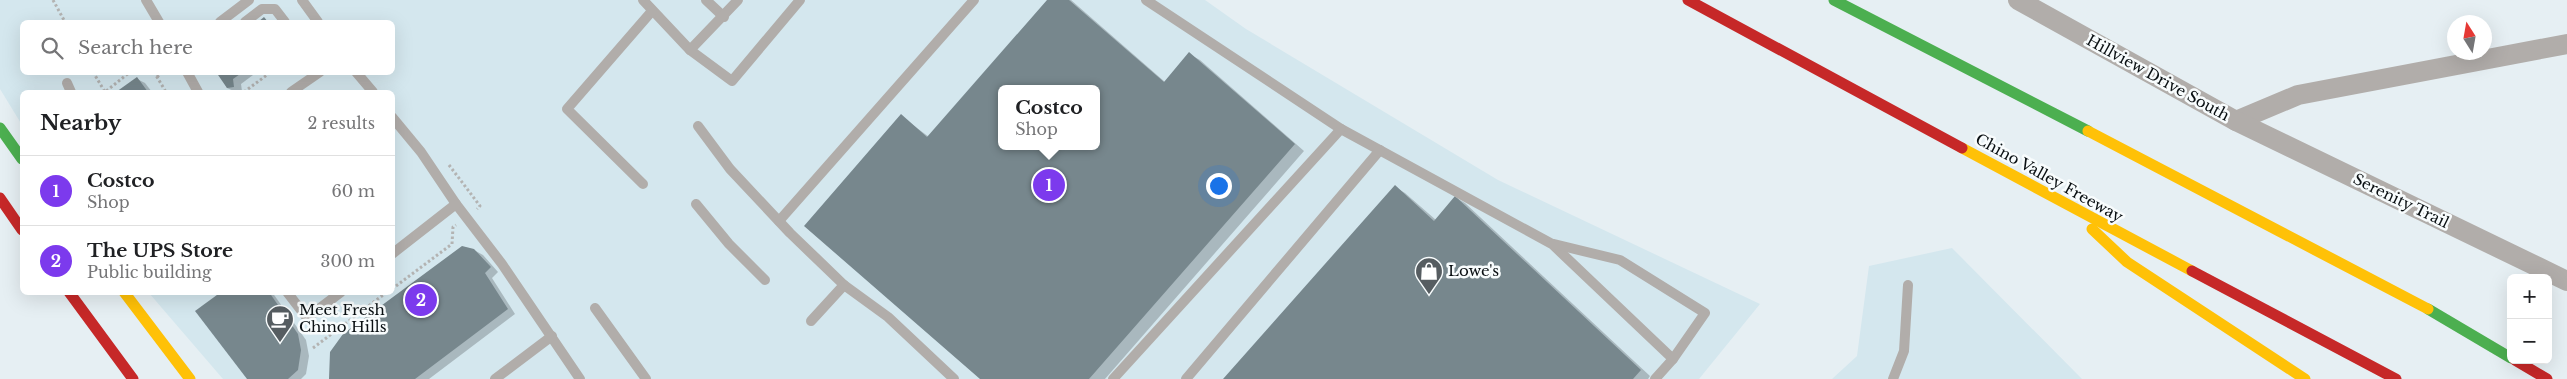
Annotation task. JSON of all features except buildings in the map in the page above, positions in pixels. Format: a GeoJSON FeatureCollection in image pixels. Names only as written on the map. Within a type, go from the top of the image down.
{"type":"FeatureCollection","features":[{"type":"Feature","properties":{"kind":"main road","name":"Chino Valley Freeway"},"geometry":{"type":"LineString","coordinates":[[1688,0],[2396,379]]}},
{"type":"Feature","properties":{"kind":"main road"},"geometry":{"type":"LineString","coordinates":[[1834,0],[2405,296],[2507,356]]}},
{"type":"Feature","properties":{"kind":"main road"},"geometry":{"type":"LineString","coordinates":[[0,128],[20,156]]}},
{"type":"Feature","properties":{"kind":"main road"},"geometry":{"type":"LineString","coordinates":[[0,198],[20,227]]}},
{"type":"Feature","properties":{"kind":"main road"},"geometry":{"type":"LineString","coordinates":[[2068,205],[2127,262],[2305,379]]}},
{"type":"Feature","properties":{"kind":"main road"},"geometry":{"type":"LineString","coordinates":[[71,295],[133,379]]}},
{"type":"Feature","properties":{"kind":"main road"},"geometry":{"type":"LineString","coordinates":[[126,295],[190,379]]}},
{"type":"Feature","properties":{"kind":"main road"},"geometry":{"type":"LineString","coordinates":[[2522,364],[2547,379]]}},
{"type":"Feature","properties":{"kind":"street","name":"Hillview Drive South"},"geometry":{"type":"LineString","coordinates":[[2018,0],[2236,121],[2298,96],[2567,44]]}},
{"type":"Feature","properties":{"kind":"street","name":"Serenity Trail"},"geometry":{"type":"LineString","coordinates":[[2236,121],[2567,282]]}},
{"type":"Feature","properties":{"kind":"lane"},"geometry":{"type":"LineString","coordinates":[[146,0],[158,20]]}},
{"type":"Feature","properties":{"kind":"lane"},"geometry":{"type":"LineString","coordinates":[[223,20],[249,0]]}},
{"type":"Feature","properties":{"kind":"lane"},"geometry":{"type":"LineString","coordinates":[[302,0],[317,20]]}},
{"type":"Feature","properties":{"kind":"lane"},"geometry":{"type":"LineString","coordinates":[[643,0],[690,50],[732,81],[800,0]]}},
{"type":"Feature","properties":{"kind":"lane"},"geometry":{"type":"LineString","coordinates":[[706,0],[724,17]]}},
{"type":"Feature","properties":{"kind":"lane"},"geometry":{"type":"LineString","coordinates":[[690,50],[724,17],[738,0]]}},
{"type":"Feature","properties":{"kind":"lane"},"geometry":{"type":"LineString","coordinates":[[780,221],[974,0]]}},
{"type":"Feature","properties":{"kind":"lane"},"geometry":{"type":"LineString","coordinates":[[1146,0],[1341,129],[1552,244],[1673,359]]}},
{"type":"Feature","properties":{"kind":"lane"},"geometry":{"type":"LineString","coordinates":[[248,20],[262,9],[275,9],[283,20]]}},
{"type":"Feature","properties":{"kind":"lane"},"geometry":{"type":"LineString","coordinates":[[643,184],[567,109],[652,11]]}},
{"type":"Feature","properties":{"kind":"lane"},"geometry":{"type":"LineString","coordinates":[[189,75],[197,90]]}},
{"type":"Feature","properties":{"kind":"lane"},"geometry":{"type":"LineString","coordinates":[[294,90],[316,75]]}},
{"type":"Feature","properties":{"kind":"lane"},"geometry":{"type":"LineString","coordinates":[[359,75],[371,90]]}},
{"type":"Feature","properties":{"kind":"lane"},"geometry":{"type":"LineString","coordinates":[[395,121],[421,152],[456,204],[502,264],[580,379]]}},
{"type":"Feature","properties":{"kind":"lane"},"geometry":{"type":"LineString","coordinates":[[698,126],[730,169],[844,285],[888,317],[954,379]]}},
{"type":"Feature","properties":{"kind":"lane"},"geometry":{"type":"LineString","coordinates":[[1113,379],[1341,129]]}},
{"type":"Feature","properties":{"kind":"lane"},"geometry":{"type":"LineString","coordinates":[[1186,379],[1380,150]]}},
{"type":"Feature","properties":{"kind":"lane"},"geometry":{"type":"LineString","coordinates":[[395,252],[456,204]]}},
{"type":"Feature","properties":{"kind":"lane"},"geometry":{"type":"LineString","coordinates":[[696,204],[729,244],[765,280]]}},
{"type":"Feature","properties":{"kind":"lane"},"geometry":{"type":"LineString","coordinates":[[1552,244],[1620,260],[1705,313],[1673,359],[1655,379]]}},
{"type":"Feature","properties":{"kind":"lane"},"geometry":{"type":"LineString","coordinates":[[811,321],[844,285]]}},
{"type":"Feature","properties":{"kind":"lane"},"geometry":{"type":"LineString","coordinates":[[1893,379],[1904,351],[1908,285]]}},
{"type":"Feature","properties":{"kind":"lane"},"geometry":{"type":"LineString","coordinates":[[288,295],[307,318],[337,295]]}},
{"type":"Feature","properties":{"kind":"lane"},"geometry":{"type":"LineString","coordinates":[[594,308],[646,379]]}},
{"type":"Feature","properties":{"kind":"lane"},"geometry":{"type":"LineString","coordinates":[[495,379],[552,336]]}},
{"type":"Feature","properties":{"kind":"path"},"geometry":{"type":"LineString","coordinates":[[52,0],[64,20]]}},
{"type":"Feature","properties":{"kind":"path"},"geometry":{"type":"LineString","coordinates":[[95,75],[104,90]]}},
{"type":"Feature","properties":{"kind":"path"},"geometry":{"type":"LineString","coordinates":[[108,90],[126,75]]}},
{"type":"Feature","properties":{"kind":"path"},"geometry":{"type":"LineString","coordinates":[[160,75],[157,77],[165,90]]}},
{"type":"Feature","properties":{"kind":"path"},"geometry":{"type":"LineString","coordinates":[[247,90],[267,75]]}},
{"type":"Feature","properties":{"kind":"path"},"geometry":{"type":"LineString","coordinates":[[313,348],[383,295]]}},
{"type":"Feature","properties":{"kind":"shaded area"},"geometry":{"type":"Polygon","coordinates":[[[0,0],[1205,0],[1246,29],[1498,180],[1760,304],[1699,379],[223,379],[151,295],[395,295],[395,90],[20,90],[20,122],[0,89],[0,0]]]}},
{"type":"Feature","properties":{"kind":"shaded area"},"geometry":{"type":"Polygon","coordinates":[[[1952,248],[2082,379],[1832,379],[1857,356],[1869,266],[1952,248]]]}},
{"type":"Feature","properties":{"kind":"traffic: fast"},"geometry":{"type":"LineString","coordinates":[[1834,0],[2088,131]]}},
{"type":"Feature","properties":{"kind":"traffic: fast"},"geometry":{"type":"LineString","coordinates":[[0,128],[20,156]]}},
{"type":"Feature","properties":{"kind":"traffic: fast"},"geometry":{"type":"LineString","coordinates":[[2428,309],[2507,356]]}},
{"type":"Feature","properties":{"kind":"traffic: slow"},"geometry":{"type":"LineString","coordinates":[[2088,131],[2428,309]]}},
{"type":"Feature","properties":{"kind":"traffic: slow"},"geometry":{"type":"LineString","coordinates":[[1962,148],[2192,271]]}},
{"type":"Feature","properties":{"kind":"traffic: slow"},"geometry":{"type":"LineString","coordinates":[[2092,229],[2127,262],[2305,379]]}},
{"type":"Feature","properties":{"kind":"traffic: slow"},"geometry":{"type":"LineString","coordinates":[[126,295],[190,379]]}},
{"type":"Feature","properties":{"kind":"traffic: jam"},"geometry":{"type":"LineString","coordinates":[[1688,0],[1962,148]]}},
{"type":"Feature","properties":{"kind":"traffic: jam"},"geometry":{"type":"LineString","coordinates":[[0,198],[20,227]]}},
{"type":"Feature","properties":{"kind":"traffic: jam"},"geometry":{"type":"LineString","coordinates":[[2192,271],[2396,379]]}},
{"type":"Feature","properties":{"kind":"traffic: jam"},"geometry":{"type":"LineString","coordinates":[[71,295],[133,379]]}},
{"type":"Feature","properties":{"kind":"traffic: jam"},"geometry":{"type":"LineString","coordinates":[[2522,364],[2547,379]]}},
{"type":"Feature","properties":{"kind":"place","name":"Costco"},"geometry":{"type":"Point","coordinates":[1049,185]}},
{"type":"Feature","properties":{"kind":"place","name":"Lowe's"},"geometry":{"type":"Point","coordinates":[1429,295]}},
{"type":"Feature","properties":{"kind":"place","name":"The UPS Store"},"geometry":{"type":"Point","coordinates":[421,300]}},
{"type":"Feature","properties":{"kind":"place","name":"Meet Fresh Chino Hills"},"geometry":{"type":"Point","coordinates":[280,343]}}]}
